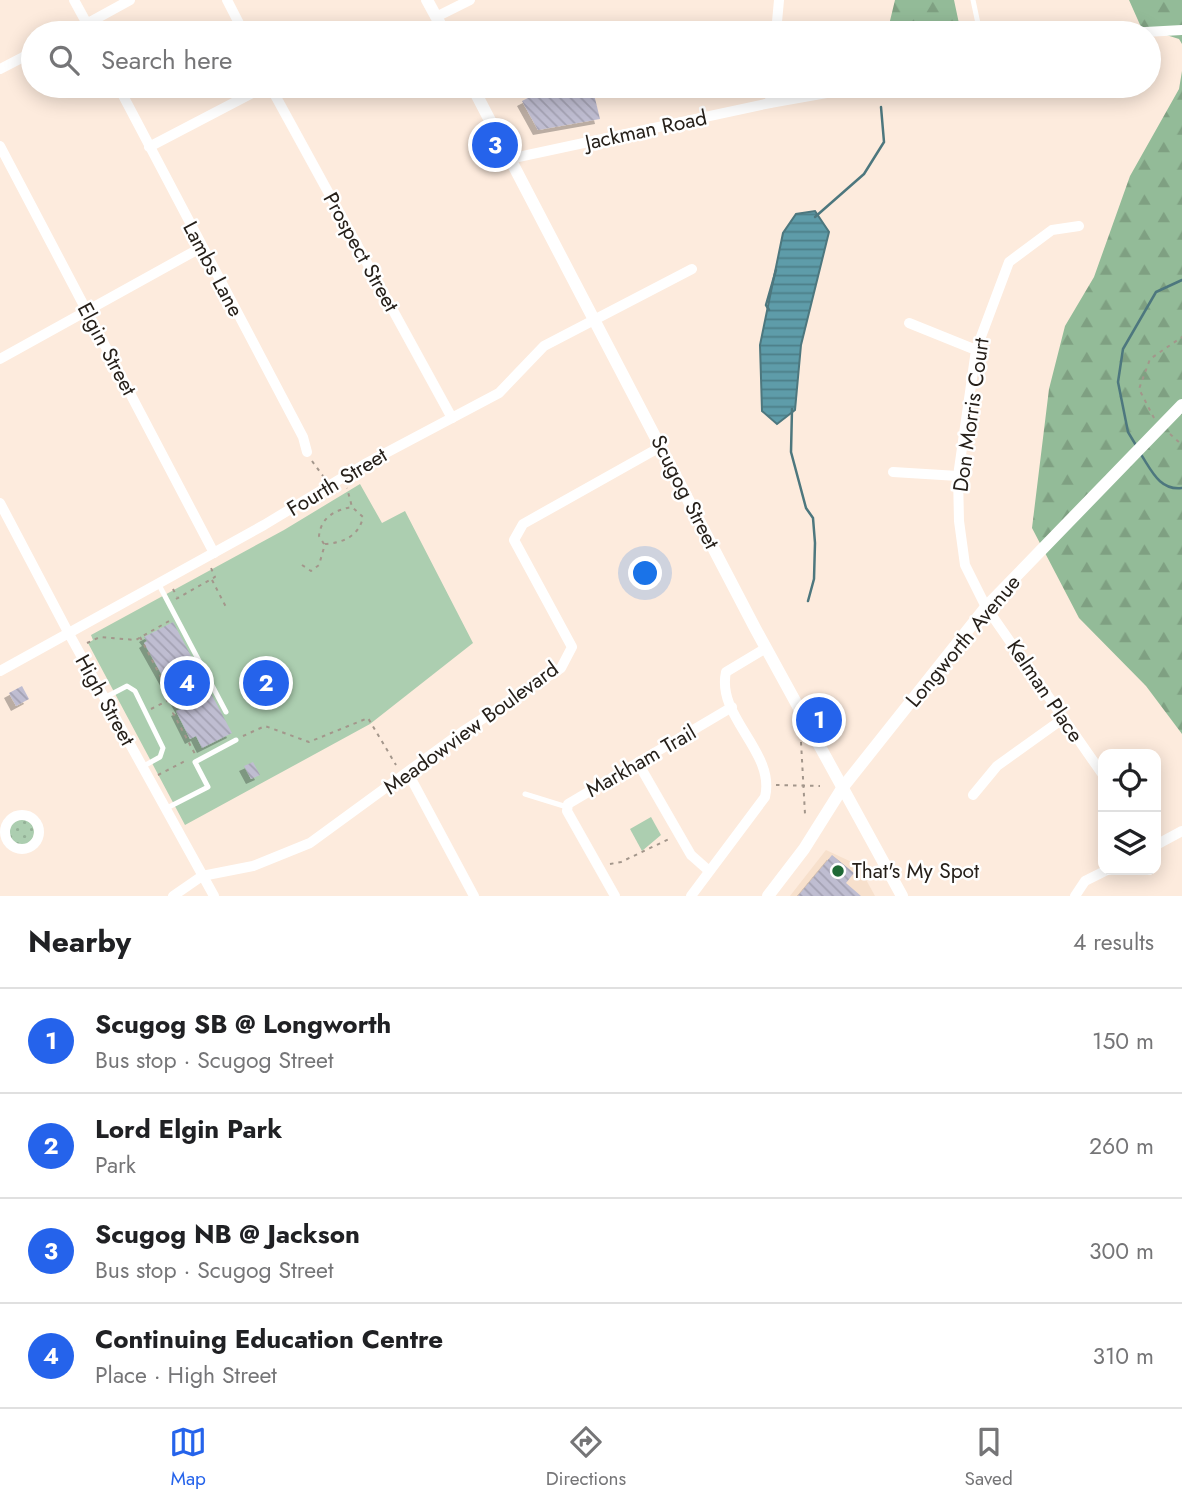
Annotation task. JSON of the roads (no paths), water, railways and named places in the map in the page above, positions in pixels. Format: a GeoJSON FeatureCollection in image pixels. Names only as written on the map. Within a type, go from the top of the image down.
{"type":"FeatureCollection","features":[{"type":"Feature","properties":{"kind":"street"},"geometry":{"type":"LineString","coordinates":[[74,0],[85,21]]}},
{"type":"Feature","properties":{"kind":"street"},"geometry":{"type":"LineString","coordinates":[[100,21],[130,0]]}},
{"type":"Feature","properties":{"kind":"street"},"geometry":{"type":"LineString","coordinates":[[227,0],[238,21]]}},
{"type":"Feature","properties":{"kind":"street"},"geometry":{"type":"LineString","coordinates":[[427,0],[438,21]]}},
{"type":"Feature","properties":{"kind":"street"},"geometry":{"type":"LineString","coordinates":[[436,17],[470,0]]}},
{"type":"Feature","properties":{"kind":"street"},"geometry":{"type":"LineString","coordinates":[[777,21],[779,0]]}},
{"type":"Feature","properties":{"kind":"street"},"geometry":{"type":"LineString","coordinates":[[1161,31],[1182,30]]}},
{"type":"Feature","properties":{"kind":"street"},"geometry":{"type":"LineString","coordinates":[[0,69],[21,58]]}},
{"type":"Feature","properties":{"kind":"street","name":"Lambs Lane"},"geometry":{"type":"LineString","coordinates":[[124,98],[303,437],[307,452]]}},
{"type":"Feature","properties":{"kind":"street"},"geometry":{"type":"LineString","coordinates":[[149,147],[245,98]]}},
{"type":"Feature","properties":{"kind":"street","name":"Prospect Street"},"geometry":{"type":"LineString","coordinates":[[275,98],[452,418]]}},
{"type":"Feature","properties":{"kind":"street","name":"Scugog Street"},"geometry":{"type":"LineString","coordinates":[[478,98],[596,318],[766,648],[902,896]]}},
{"type":"Feature","properties":{"kind":"street"},"geometry":{"type":"LineString","coordinates":[[770,98],[770,103]]}},
{"type":"Feature","properties":{"kind":"street","name":"Jackman Road"},"geometry":{"type":"LineString","coordinates":[[509,159],[798,98]]}},
{"type":"Feature","properties":{"kind":"street","name":"Elgin Street"},"geometry":{"type":"LineString","coordinates":[[0,146],[214,552]]}},
{"type":"Feature","properties":{"kind":"street","name":"Don Morris Court"},"geometry":{"type":"LineString","coordinates":[[986,607],[965,565],[959,521],[958,476],[976,350],[1009,261],[1052,230],[1079,226]]}},
{"type":"Feature","properties":{"kind":"street"},"geometry":{"type":"LineString","coordinates":[[0,359],[202,247]]}},
{"type":"Feature","properties":{"kind":"street","name":"Fourth Street"},"geometry":{"type":"LineString","coordinates":[[0,671],[341,478],[499,393],[544,346],[692,269]]}},
{"type":"Feature","properties":{"kind":"street"},"geometry":{"type":"LineString","coordinates":[[909,323],[976,350]]}},
{"type":"Feature","properties":{"kind":"street","name":"Longworth Avenue"},"geometry":{"type":"LineString","coordinates":[[768,896],[804,849],[843,787],[986,607],[1182,405]]}},
{"type":"Feature","properties":{"kind":"street","name":"Meadowview Boulevard"},"geometry":{"type":"LineString","coordinates":[[173,896],[202,876],[253,866],[310,844],[462,732],[561,668],[572,647],[514,540],[523,524],[662,446]]}},
{"type":"Feature","properties":{"kind":"street"},"geometry":{"type":"LineString","coordinates":[[893,472],[958,476]]}},
{"type":"Feature","properties":{"kind":"street","name":"High Street"},"geometry":{"type":"LineString","coordinates":[[2,510],[214,896]]}},
{"type":"Feature","properties":{"kind":"street","name":"Kelman Place"},"geometry":{"type":"LineString","coordinates":[[986,607],[1098,768]]}},
{"type":"Feature","properties":{"kind":"street"},"geometry":{"type":"LineString","coordinates":[[691,896],[765,797],[768,785],[765,772],[726,692],[726,672],[766,648]]}},
{"type":"Feature","properties":{"kind":"street","name":"Markham Trail"},"geometry":{"type":"LineString","coordinates":[[615,896],[567,807],[579,797],[732,707]]}},
{"type":"Feature","properties":{"kind":"street"},"geometry":{"type":"LineString","coordinates":[[972,795],[997,766],[1064,718]]}},
{"type":"Feature","properties":{"kind":"street"},"geometry":{"type":"LineString","coordinates":[[638,763],[691,855],[708,870]]}},
{"type":"Feature","properties":{"kind":"street"},"geometry":{"type":"LineString","coordinates":[[408,774],[474,896]]}},
{"type":"Feature","properties":{"kind":"street"},"geometry":{"type":"LineString","coordinates":[[1161,842],[1182,831]]}},
{"type":"Feature","properties":{"kind":"street"},"geometry":{"type":"LineString","coordinates":[[1075,896],[1085,881],[1098,874]]}},
{"type":"Feature","properties":{"kind":"lane"},"geometry":{"type":"LineString","coordinates":[[974,0],[978,21]]}},
{"type":"Feature","properties":{"kind":"lane"},"geometry":{"type":"LineString","coordinates":[[158,583],[226,712]]}},
{"type":"Feature","properties":{"kind":"lane"},"geometry":{"type":"LineString","coordinates":[[104,698],[127,686],[135,691],[163,748],[160,757],[142,767]]}},
{"type":"Feature","properties":{"kind":"lane"},"geometry":{"type":"LineString","coordinates":[[165,809],[208,787],[195,762],[197,758],[236,740]]}},
{"type":"Feature","properties":{"kind":"lane"},"geometry":{"type":"LineString","coordinates":[[525,794],[567,807]]}},
{"type":"Feature","properties":{"kind":"water"},"geometry":{"type":"Polygon","coordinates":[[[815,211],[829,232],[801,345],[795,410],[777,424],[762,411],[760,345],[783,233],[796,214],[815,211]]]}},
{"type":"Feature","properties":{"kind":"waterway"},"geometry":{"type":"LineString","coordinates":[[815,217],[864,174],[884,142],[881,107]]}},
{"type":"Feature","properties":{"kind":"waterway"},"geometry":{"type":"LineString","coordinates":[[769,310],[766,305],[776,270]]}},
{"type":"Feature","properties":{"kind":"waterway"},"geometry":{"type":"LineString","coordinates":[[1137,447],[1128,432],[1118,382],[1123,349],[1156,292],[1182,280]]}},
{"type":"Feature","properties":{"kind":"waterway"},"geometry":{"type":"LineString","coordinates":[[792,409],[791,452],[806,508],[813,518],[814,579],[808,601]]}},
{"type":"Feature","properties":{"kind":"waterway"},"geometry":{"type":"LineString","coordinates":[[1140,453],[1162,482],[1167,486],[1182,488]]}},
{"type":"Feature","properties":{"kind":"place","name":"Scugog NB @ Jackson"},"geometry":{"type":"Point","coordinates":[495,145]}},
{"type":"Feature","properties":{"kind":"place","name":"Continuing Education Centre"},"geometry":{"type":"Point","coordinates":[187,683]}},
{"type":"Feature","properties":{"kind":"place","name":"Lord Elgin Park"},"geometry":{"type":"Point","coordinates":[266,683]}},
{"type":"Feature","properties":{"kind":"place","name":"Scugog SB @ Longworth"},"geometry":{"type":"Point","coordinates":[819,720]}},
{"type":"Feature","properties":{"kind":"place","name":"That's My Spot"},"geometry":{"type":"Point","coordinates":[838,871]}}]}
